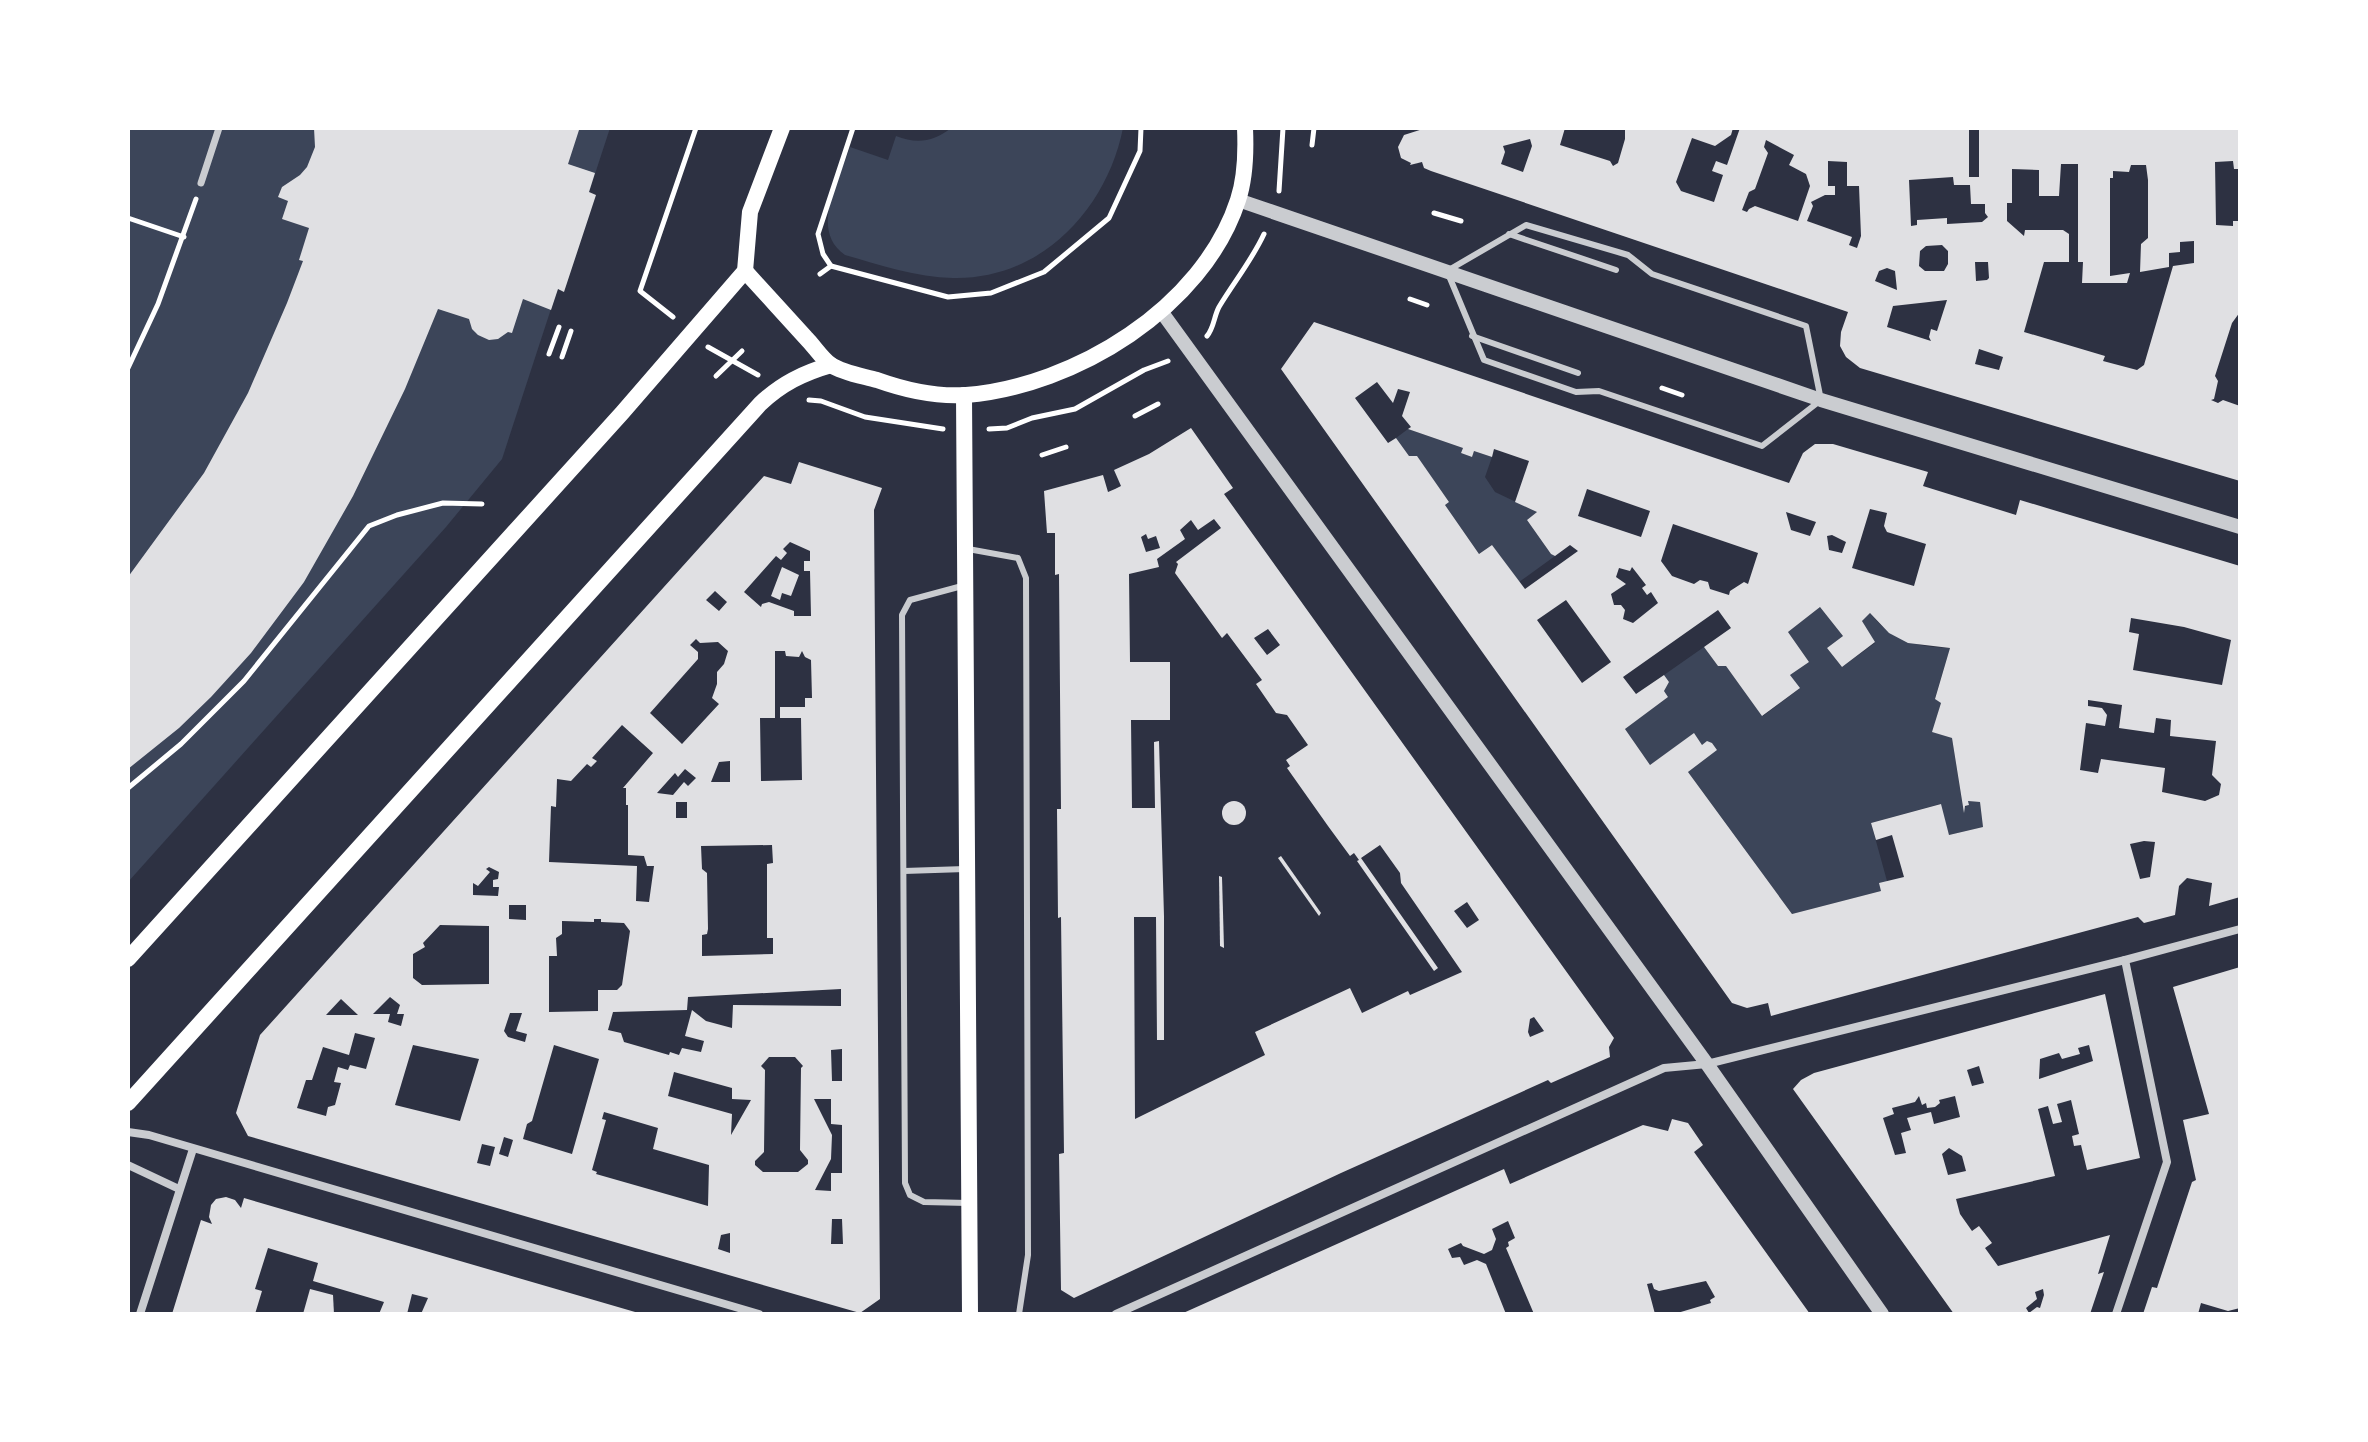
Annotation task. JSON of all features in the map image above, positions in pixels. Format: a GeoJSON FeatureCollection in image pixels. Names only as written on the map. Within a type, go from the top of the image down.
{"type":"FeatureCollection","features":[{"type":"Feature","properties":{"kind":"main road"},"geometry":{"type":"LineString","coordinates":[[128,959],[622,413],[745,271],[750,212],[782,128]]}},
{"type":"Feature","properties":{"kind":"main road"},"geometry":{"type":"LineString","coordinates":[[745,271],[831,365],[925,393],[964,395],[1021,384],[1074,365],[1114,346],[1161,311],[1189,284],[1213,253],[1238,200],[1244,165],[1245,128]]}},
{"type":"Feature","properties":{"kind":"main road"},"geometry":{"type":"LineString","coordinates":[[128,1103],[760,404],[775,389],[804,373],[831,365]]}},
{"type":"Feature","properties":{"kind":"main road"},"geometry":{"type":"LineString","coordinates":[[964,395],[970,1314]]}},
{"type":"Feature","properties":{"kind":"street"},"geometry":{"type":"LineString","coordinates":[[201,183],[219,128]]}},
{"type":"Feature","properties":{"kind":"street"},"geometry":{"type":"LineString","coordinates":[[1238,200],[1821,400],[2240,527]]}},
{"type":"Feature","properties":{"kind":"street"},"geometry":{"type":"LineString","coordinates":[[1161,311],[1707,1064],[1882,1314]]}},
{"type":"Feature","properties":{"kind":"street"},"geometry":{"type":"LineString","coordinates":[[1116,1314],[1664,1068],[1707,1064],[2240,929]]}},
{"type":"Feature","properties":{"kind":"street"},"geometry":{"type":"LineString","coordinates":[[2116,1314],[2167,1162],[2125,960]]}},
{"type":"Feature","properties":{"kind":"street"},"geometry":{"type":"LineString","coordinates":[[128,1132],[149,1135],[759,1314]]}},
{"type":"Feature","properties":{"kind":"street"},"geometry":{"type":"LineString","coordinates":[[140,1314],[193,1149]]}},
{"type":"Feature","properties":{"kind":"street"},"geometry":{"type":"LineString","coordinates":[[128,1165],[179,1189]]}},
{"type":"Feature","properties":{"kind":"lane"},"geometry":{"type":"LineString","coordinates":[[1526,225],[1628,255],[1652,274],[1806,326],[1821,400],[1762,446],[1599,391],[1576,392],[1484,360],[1447,271],[1509,234],[1526,225]]}},
{"type":"Feature","properties":{"kind":"lane"},"geometry":{"type":"LineString","coordinates":[[1509,234],[1616,270]]}},
{"type":"Feature","properties":{"kind":"lane"},"geometry":{"type":"LineString","coordinates":[[1472,336],[1578,373]]}},
{"type":"Feature","properties":{"kind":"lane"},"geometry":{"type":"LineString","coordinates":[[965,548],[1018,558],[1026,578],[1028,1255],[1019,1314]]}},
{"type":"Feature","properties":{"kind":"lane"},"geometry":{"type":"LineString","coordinates":[[966,585],[910,600],[902,615],[905,1183],[910,1195],[924,1202],[970,1203]]}},
{"type":"Feature","properties":{"kind":"lane"},"geometry":{"type":"LineString","coordinates":[[904,871],[966,869]]}},
{"type":"Feature","properties":{"kind":"path"},"geometry":{"type":"LineString","coordinates":[[640,291],[696,128]]}},
{"type":"Feature","properties":{"kind":"path"},"geometry":{"type":"LineString","coordinates":[[853,128],[818,234],[823,254],[831,266],[948,297],[991,293],[1044,272],[1109,218],[1140,151],[1141,128]]}},
{"type":"Feature","properties":{"kind":"path"},"geometry":{"type":"LineString","coordinates":[[1279,191],[1283,128]]}},
{"type":"Feature","properties":{"kind":"path"},"geometry":{"type":"LineString","coordinates":[[1312,145],[1314,128]]}},
{"type":"Feature","properties":{"kind":"path"},"geometry":{"type":"LineString","coordinates":[[128,368],[158,304],[195,204]]}},
{"type":"Feature","properties":{"kind":"path"},"geometry":{"type":"LineString","coordinates":[[1434,213],[1461,221]]}},
{"type":"Feature","properties":{"kind":"path"},"geometry":{"type":"LineString","coordinates":[[128,218],[184,237]]}},
{"type":"Feature","properties":{"kind":"path"},"geometry":{"type":"LineString","coordinates":[[1211,333],[1217,310],[1262,238]]}},
{"type":"Feature","properties":{"kind":"path"},"geometry":{"type":"LineString","coordinates":[[820,274],[831,266]]}},
{"type":"Feature","properties":{"kind":"path"},"geometry":{"type":"LineString","coordinates":[[1410,299],[1427,305]]}},
{"type":"Feature","properties":{"kind":"path"},"geometry":{"type":"LineString","coordinates":[[549,354],[559,327]]}},
{"type":"Feature","properties":{"kind":"path"},"geometry":{"type":"LineString","coordinates":[[562,357],[571,331]]}},
{"type":"Feature","properties":{"kind":"path"},"geometry":{"type":"LineString","coordinates":[[709,348],[754,372]]}},
{"type":"Feature","properties":{"kind":"path"},"geometry":{"type":"LineString","coordinates":[[716,376],[742,351]]}},
{"type":"Feature","properties":{"kind":"path"},"geometry":{"type":"LineString","coordinates":[[1007,428],[1032,418],[1075,409],[1144,370],[1161,364]]}},
{"type":"Feature","properties":{"kind":"path"},"geometry":{"type":"LineString","coordinates":[[1662,388],[1687,396]]}},
{"type":"Feature","properties":{"kind":"path"},"geometry":{"type":"LineString","coordinates":[[796,400],[821,401],[865,417],[933,428]]}},
{"type":"Feature","properties":{"kind":"path"},"geometry":{"type":"LineString","coordinates":[[1135,416],[1158,404]]}},
{"type":"Feature","properties":{"kind":"path"},"geometry":{"type":"LineString","coordinates":[[1042,455],[1066,447]]}},
{"type":"Feature","properties":{"kind":"path"},"geometry":{"type":"LineString","coordinates":[[128,788],[181,744],[244,681],[369,526],[443,503],[482,504]]}},
{"type":"Feature","properties":{"kind":"shaded area"},"geometry":{"type":"Polygon","coordinates":[[[128,128],[610,128],[502,459],[446,527],[128,882],[128,128]]]}},
{"type":"Feature","properties":{"kind":"shaded area"},"geometry":{"type":"Polygon","coordinates":[[[951,128],[1123,128],[1115,158],[1085,212],[1065,234],[1041,253],[1014,267],[985,275],[939,277],[898,270],[845,255],[834,245],[829,232],[830,204],[850,147],[888,160],[896,136],[925,140],[951,128]]]}},
{"type":"Feature","properties":{"kind":"shaded area"},"geometry":{"type":"Polygon","coordinates":[[[1408,429],[1463,448],[1461,453],[1472,457],[1474,451],[1492,457],[1485,477],[1495,492],[1537,512],[1527,520],[1555,556],[1519,582],[1492,545],[1479,554],[1445,505],[1449,502],[1417,457],[1409,456],[1396,438],[1408,429]]]}},
{"type":"Feature","properties":{"kind":"shaded area"},"geometry":{"type":"Polygon","coordinates":[[[1820,607],[1843,636],[1827,648],[1842,667],[1875,643],[1862,621],[1870,613],[1887,630],[1905,640],[1950,648],[1935,698],[1941,703],[1933,732],[1952,738],[1963,808],[1969,805],[1968,801],[1980,802],[1983,827],[1949,835],[1940,804],[1871,823],[1887,881],[1881,891],[1792,914],[1688,772],[1717,750],[1712,743],[1702,745],[1694,734],[1650,765],[1625,729],[1668,697],[1664,691],[1669,682],[1664,675],[1704,647],[1718,666],[1726,666],[1763,716],[1799,689],[1790,675],[1809,662],[1788,632],[1820,607]]]}},
{"type":"Feature","properties":{"kind":"building"},"geometry":{"type":"Polygon","coordinates":[[[314,128],[573,128],[579,130],[568,164],[595,173],[589,192],[596,195],[564,292],[558,289],[551,310],[523,299],[512,333],[489,340],[472,329],[469,319],[438,309],[405,389],[353,496],[304,582],[251,653],[211,697],[179,728],[128,769],[128,577],[204,473],[248,393],[287,303],[303,261],[299,260],[309,228],[282,219],[288,201],[278,197],[282,187],[307,167],[315,147],[314,128]]]}},
{"type":"Feature","properties":{"kind":"building"},"geometry":{"type":"Polygon","coordinates":[[[1426,128],[1565,128],[1560,145],[1610,161],[1613,166],[1618,163],[1625,128],[1733,128],[1731,135],[1715,146],[1692,138],[1676,182],[1681,191],[1714,202],[1723,175],[1712,171],[1716,161],[1727,165],[1740,128],[1969,128],[1969,177],[1979,177],[1979,128],[2240,128],[2240,169],[2234,169],[2233,161],[2215,162],[2216,225],[2233,226],[2233,221],[2240,221],[2240,312],[2232,323],[2215,376],[2218,381],[2214,399],[2211,400],[2218,403],[2223,400],[2240,406],[2240,481],[1860,368],[1846,357],[1840,346],[1848,312],[1431,171],[1424,168],[1422,162],[1410,165],[1401,158],[1398,147],[1404,135],[1426,128]],[[1530,139],[1503,146],[1505,152],[1501,164],[1523,172],[1532,146],[1530,139]],[[1766,140],[1764,147],[1768,153],[1755,189],[1749,192],[1742,210],[1747,212],[1755,206],[1798,221],[1810,186],[1806,174],[1789,165],[1794,155],[1766,140]],[[1828,161],[1828,186],[1835,186],[1835,195],[1825,195],[1811,202],[1813,206],[1807,221],[1852,237],[1849,245],[1857,248],[1861,236],[1859,186],[1847,186],[1847,162],[1828,161]],[[2061,164],[2059,196],[2039,196],[2039,170],[2012,169],[2012,203],[2007,203],[2007,221],[2024,236],[2025,230],[2063,230],[2069,234],[2069,262],[2044,262],[2024,332],[2105,356],[2103,361],[2137,370],[2144,365],[2173,266],[2194,263],[2194,241],[2180,242],[2180,252],[2169,253],[2169,267],[2140,272],[2141,244],[2148,238],[2146,165],[2131,165],[2129,172],[2113,171],[2113,178],[2110,178],[2110,276],[2130,273],[2127,283],[2082,283],[2083,262],[2078,262],[2078,164],[2061,164]],[[1953,177],[1909,180],[1911,226],[1917,225],[1917,220],[1947,218],[1947,224],[1982,222],[1988,217],[1985,204],[1971,204],[1970,185],[1954,185],[1953,177]],[[1942,245],[1926,246],[1920,251],[1919,266],[1925,271],[1944,271],[1948,264],[1948,251],[1942,245]],[[1975,262],[1976,281],[1987,280],[1988,262],[1975,262]],[[1887,268],[1879,271],[1875,281],[1897,290],[1895,271],[1887,268]],[[1947,300],[1893,306],[1887,327],[1931,341],[1931,329],[1937,331],[1947,300]],[[1979,349],[1975,364],[1999,370],[2003,357],[1979,349]]]}},
{"type":"Feature","properties":{"kind":"building"},"geometry":{"type":"Polygon","coordinates":[[[1314,322],[1789,483],[1803,453],[1815,444],[1833,444],[1928,472],[1923,486],[2016,515],[2020,500],[2240,566],[2240,897],[2209,906],[2212,883],[2187,878],[2179,886],[2175,915],[2144,923],[2138,917],[1771,1016],[1768,1003],[1747,1008],[1732,1003],[1281,369],[1314,322]],[[1377,382],[1355,398],[1388,443],[1396,438],[1409,456],[1417,456],[1449,502],[1445,505],[1479,554],[1492,545],[1525,589],[1578,551],[1570,545],[1555,556],[1551,554],[1527,520],[1537,512],[1515,502],[1529,461],[1494,449],[1492,457],[1474,451],[1472,457],[1461,453],[1463,448],[1408,429],[1411,427],[1402,416],[1410,392],[1398,389],[1393,403],[1377,382]],[[1587,489],[1578,516],[1641,537],[1650,511],[1587,489]],[[1870,509],[1852,568],[1914,586],[1926,544],[1887,532],[1884,526],[1887,513],[1870,509]],[[1786,512],[1791,530],[1810,536],[1816,522],[1786,512]],[[1673,524],[1661,561],[1672,576],[1694,584],[1700,580],[1708,582],[1710,589],[1729,595],[1744,582],[1748,584],[1758,553],[1673,524]],[[1832,535],[1827,536],[1829,550],[1842,553],[1846,542],[1832,535]],[[1632,567],[1630,571],[1619,568],[1616,577],[1626,584],[1611,594],[1614,605],[1621,605],[1625,610],[1623,619],[1633,623],[1658,603],[1651,592],[1647,595],[1642,588],[1646,585],[1632,567]],[[1566,600],[1537,620],[1582,683],[1611,662],[1566,600]],[[1820,607],[1788,632],[1809,662],[1790,675],[1800,688],[1762,716],[1726,666],[1718,666],[1704,647],[1731,628],[1718,610],[1623,677],[1636,694],[1664,675],[1669,682],[1664,691],[1668,697],[1625,729],[1650,765],[1694,733],[1702,745],[1707,741],[1712,743],[1717,750],[1688,772],[1792,914],[1881,891],[1879,883],[1904,877],[1892,835],[1876,840],[1871,823],[1941,804],[1949,835],[1983,827],[1980,802],[1968,801],[1964,813],[1952,738],[1932,732],[1941,703],[1935,699],[1950,648],[1908,643],[1889,633],[1870,613],[1862,621],[1875,642],[1842,667],[1827,648],[1843,636],[1820,607]],[[2131,618],[2129,632],[2139,634],[2133,670],[2222,685],[2231,640],[2184,627],[2131,618]],[[2088,700],[2088,706],[2102,708],[2107,715],[2105,726],[2086,723],[2080,770],[2098,773],[2101,759],[2165,768],[2162,792],[2205,801],[2219,795],[2221,784],[2212,775],[2216,741],[2170,736],[2171,720],[2156,718],[2154,733],[2119,728],[2122,705],[2088,700]],[[2155,842],[2130,844],[2140,879],[2150,877],[2155,842]]]}},
{"type":"Feature","properties":{"kind":"building"},"geometry":{"type":"Polygon","coordinates":[[[1191,428],[1233,488],[1224,494],[1614,1038],[1609,1047],[1610,1057],[1551,1083],[1548,1080],[1341,1173],[1074,1298],[1061,1290],[1059,1154],[1064,1153],[1057,809],[1061,809],[1059,574],[1055,575],[1055,533],[1047,533],[1044,491],[1103,475],[1108,492],[1121,486],[1114,470],[1149,454],[1191,428]],[[1214,519],[1198,530],[1191,520],[1180,530],[1185,539],[1157,559],[1159,567],[1129,574],[1130,662],[1170,662],[1170,720],[1131,720],[1132,808],[1155,808],[1154,742],[1159,741],[1164,916],[1164,1040],[1157,1040],[1156,917],[1134,917],[1135,1119],[1265,1055],[1255,1032],[1350,988],[1362,1013],[1408,991],[1410,995],[1462,972],[1401,883],[1400,873],[1380,845],[1361,858],[1438,968],[1434,971],[1354,853],[1350,856],[1287,768],[1290,766],[1286,760],[1308,745],[1287,715],[1276,713],[1256,684],[1262,680],[1227,633],[1222,638],[1175,573],[1176,562],[1221,528],[1214,519]],[[1146,534],[1141,537],[1146,552],[1160,548],[1156,536],[1148,539],[1146,534]],[[1268,629],[1254,638],[1267,655],[1280,645],[1268,629]],[[1467,902],[1454,911],[1467,928],[1479,920],[1467,902]],[[1534,1017],[1530,1019],[1530,1037],[1544,1031],[1534,1017]]]}},
{"type":"Feature","properties":{"kind":"building"},"geometry":{"type":"Polygon","coordinates":[[[799,462],[882,488],[874,510],[880,1299],[860,1313],[248,1136],[236,1113],[260,1035],[764,476],[791,484],[799,462]],[[790,542],[783,549],[787,553],[781,560],[776,556],[744,592],[761,607],[769,602],[794,611],[794,616],[811,616],[810,571],[804,571],[804,561],[810,561],[810,551],[790,542]],[[715,591],[706,600],[719,611],[727,602],[715,591]],[[696,639],[690,645],[698,652],[698,659],[650,713],[682,744],[719,704],[712,698],[717,672],[724,664],[728,651],[718,642],[700,643],[696,639]],[[775,651],[775,718],[760,718],[761,781],[802,780],[801,718],[780,718],[780,707],[805,707],[805,698],[812,698],[811,660],[802,651],[799,657],[786,656],[785,651],[775,651]],[[622,725],[592,758],[597,761],[591,767],[587,764],[571,781],[557,779],[556,807],[551,806],[549,862],[637,866],[636,901],[649,902],[654,866],[647,866],[644,856],[628,855],[628,805],[626,788],[623,788],[653,753],[622,725]],[[730,761],[719,762],[711,782],[730,782],[730,761]],[[685,769],[678,777],[675,773],[657,793],[673,795],[684,782],[688,786],[696,778],[685,769]],[[676,802],[676,818],[687,818],[687,802],[676,802]],[[772,845],[701,846],[702,869],[707,873],[707,934],[702,935],[702,956],[773,954],[773,938],[767,938],[767,864],[773,863],[772,845]],[[489,867],[486,869],[490,872],[478,886],[473,883],[473,895],[498,896],[499,887],[493,887],[493,880],[498,879],[499,872],[489,867]],[[509,905],[509,919],[526,920],[526,905],[509,905]],[[594,919],[594,922],[562,921],[562,934],[556,938],[557,956],[549,956],[549,1012],[598,1011],[598,990],[617,990],[622,985],[630,931],[624,923],[601,922],[601,919],[594,919]],[[440,925],[423,943],[425,947],[413,954],[413,978],[422,985],[489,984],[489,926],[440,925]],[[841,989],[688,997],[687,1010],[613,1012],[608,1030],[621,1033],[624,1042],[669,1055],[670,1052],[679,1055],[682,1048],[701,1052],[704,1041],[685,1036],[692,1010],[706,1021],[732,1028],[733,1005],[841,1006],[841,989]],[[390,997],[373,1014],[390,1014],[388,1022],[401,1026],[404,1014],[397,1014],[400,1005],[390,997]],[[341,999],[326,1015],[358,1015],[341,999]],[[510,1013],[504,1031],[508,1037],[525,1042],[527,1034],[516,1031],[522,1013],[510,1013]],[[355,1033],[349,1055],[323,1047],[312,1080],[306,1080],[297,1108],[326,1116],[328,1107],[335,1105],[341,1083],[334,1082],[338,1067],[348,1070],[350,1065],[366,1069],[375,1038],[355,1033]],[[413,1045],[395,1105],[460,1121],[479,1059],[413,1045]],[[554,1045],[532,1121],[527,1124],[523,1139],[572,1154],[599,1059],[554,1045]],[[842,1049],[831,1050],[832,1081],[842,1081],[842,1049]],[[769,1057],[761,1066],[765,1070],[764,1152],[755,1161],[763,1172],[798,1172],[808,1164],[800,1150],[803,1066],[795,1057],[769,1057]],[[674,1072],[668,1096],[732,1114],[731,1135],[751,1100],[732,1099],[732,1088],[674,1072]],[[814,1099],[832,1135],[831,1159],[815,1190],[831,1191],[831,1173],[842,1173],[842,1125],[831,1124],[831,1099],[814,1099]],[[604,1112],[602,1119],[606,1120],[592,1170],[596,1174],[708,1206],[709,1165],[653,1149],[658,1128],[604,1112]],[[504,1137],[499,1154],[508,1157],[513,1140],[504,1137]],[[482,1144],[477,1163],[490,1166],[495,1147],[482,1144]],[[832,1219],[831,1244],[843,1244],[842,1219],[832,1219]],[[730,1233],[721,1235],[718,1249],[730,1253],[730,1233]]]}},
{"type":"Feature","properties":{"kind":"building"},"geometry":{"type":"Polygon","coordinates":[[[782,567],[799,575],[791,596],[782,593],[780,600],[771,596],[782,567]]]}},
{"type":"Feature","properties":{"kind":"building"},"geometry":{"type":"Polygon","coordinates":[[[1234,801],[1242,805],[1246,813],[1242,821],[1234,825],[1226,821],[1222,813],[1226,805],[1234,801]]]}},
{"type":"Feature","properties":{"kind":"building"},"geometry":{"type":"Polygon","coordinates":[[[1281,856],[1321,913],[1319,916],[1278,858],[1281,856]]]}},
{"type":"Feature","properties":{"kind":"building"},"geometry":{"type":"Polygon","coordinates":[[[1219,876],[1222,877],[1224,948],[1220,946],[1219,876]]]}},
{"type":"Feature","properties":{"kind":"building"},"geometry":{"type":"Polygon","coordinates":[[[2240,967],[2240,1308],[2228,1311],[2201,1303],[2198,1314],[2143,1314],[2152,1287],[2157,1288],[2192,1182],[2196,1180],[2183,1120],[2209,1114],[2173,987],[2240,967]]]}},
{"type":"Feature","properties":{"kind":"building"},"geometry":{"type":"Polygon","coordinates":[[[2105,994],[2140,1158],[2087,1170],[2081,1145],[2074,1146],[2072,1136],[2079,1134],[2071,1100],[2057,1104],[2062,1122],[2053,1124],[2048,1106],[2038,1109],[2055,1176],[1956,1199],[1960,1214],[1972,1231],[1979,1226],[1992,1243],[1985,1248],[1998,1266],[2110,1235],[2098,1274],[2104,1272],[2090,1314],[1954,1314],[1793,1089],[1814,1073],[2105,994]],[[2089,1045],[2078,1048],[2080,1054],[2062,1059],[2059,1053],[2040,1059],[2039,1079],[2093,1061],[2089,1045]],[[1979,1066],[1967,1070],[1972,1086],[1984,1083],[1979,1066]],[[1919,1096],[1915,1102],[1892,1108],[1894,1114],[1883,1118],[1895,1155],[1906,1153],[1901,1133],[1911,1130],[1907,1118],[1931,1112],[1934,1124],[1960,1117],[1955,1096],[1939,1100],[1935,1107],[1927,1108],[1926,1103],[1922,1105],[1919,1096]],[[1949,1148],[1942,1154],[1948,1175],[1966,1171],[1962,1156],[1949,1148]],[[2043,1289],[2035,1292],[2037,1299],[2026,1308],[2029,1313],[2040,1308],[2043,1289]]]}},
{"type":"Feature","properties":{"kind":"building"},"geometry":{"type":"Polygon","coordinates":[[[1672,1119],[1688,1123],[1703,1145],[1694,1152],[1810,1314],[1674,1314],[1711,1303],[1710,1300],[1715,1297],[1706,1281],[1659,1291],[1654,1289],[1652,1283],[1647,1284],[1655,1314],[1534,1314],[1506,1248],[1508,1242],[1515,1238],[1508,1221],[1492,1229],[1496,1239],[1492,1250],[1484,1254],[1461,1243],[1448,1249],[1452,1258],[1460,1257],[1464,1265],[1477,1260],[1486,1264],[1506,1314],[1181,1314],[1504,1169],[1510,1184],[1643,1125],[1668,1131],[1672,1119]]]}},
{"type":"Feature","properties":{"kind":"building"},"geometry":{"type":"Polygon","coordinates":[[[226,1197],[235,1200],[241,1208],[244,1198],[642,1314],[421,1314],[428,1298],[412,1294],[407,1314],[379,1314],[384,1302],[313,1281],[318,1263],[268,1248],[255,1289],[262,1291],[255,1314],[172,1314],[201,1220],[212,1224],[209,1217],[211,1205],[216,1199],[226,1197]]]}},
{"type":"Feature","properties":{"kind":"building"},"geometry":{"type":"Polygon","coordinates":[[[310,1289],[333,1295],[334,1314],[303,1314],[310,1289]]]}}]}
